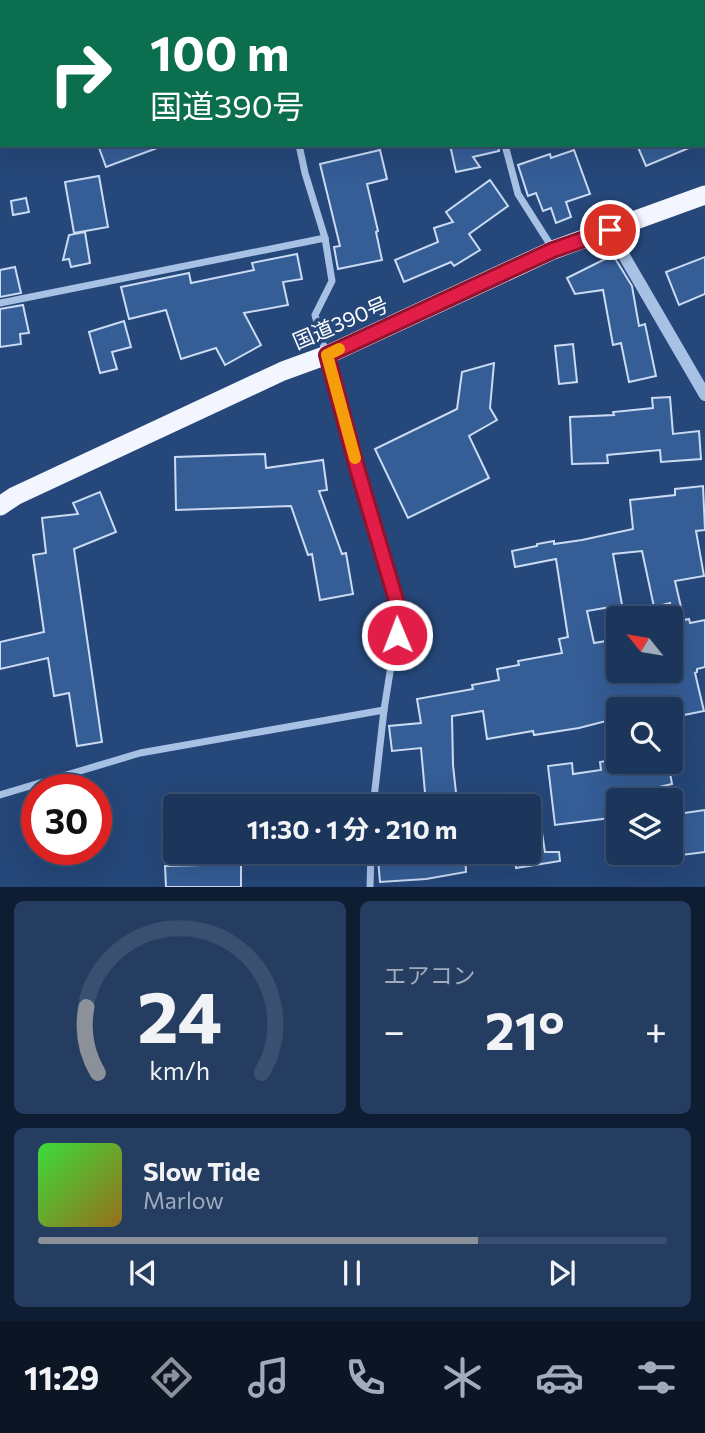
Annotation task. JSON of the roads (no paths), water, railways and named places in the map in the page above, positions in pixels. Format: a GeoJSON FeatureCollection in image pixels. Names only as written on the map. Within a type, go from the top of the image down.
{"type":"FeatureCollection","features":[{"type":"Feature","properties":{"kind":"highway","name":"国道390号"},"geometry":{"type":"LineString","coordinates":[[0,506],[271,377],[327,355],[553,250],[705,195]]}},
{"type":"Feature","properties":{"kind":"street"},"geometry":{"type":"LineString","coordinates":[[299,147],[325,238],[332,281],[315,315],[401,617],[384,710],[374,794]]}},
{"type":"Feature","properties":{"kind":"street"},"geometry":{"type":"LineString","coordinates":[[506,147],[518,194],[553,250]]}},
{"type":"Feature","properties":{"kind":"street"},"geometry":{"type":"LineString","coordinates":[[610,230],[705,395]]}},
{"type":"Feature","properties":{"kind":"street"},"geometry":{"type":"LineString","coordinates":[[0,303],[325,238]]}},
{"type":"Feature","properties":{"kind":"street"},"geometry":{"type":"LineString","coordinates":[[0,795],[140,752],[384,710]]}},
{"type":"Feature","properties":{"kind":"street"},"geometry":{"type":"LineString","coordinates":[[370,864],[370,887]]}}]}
